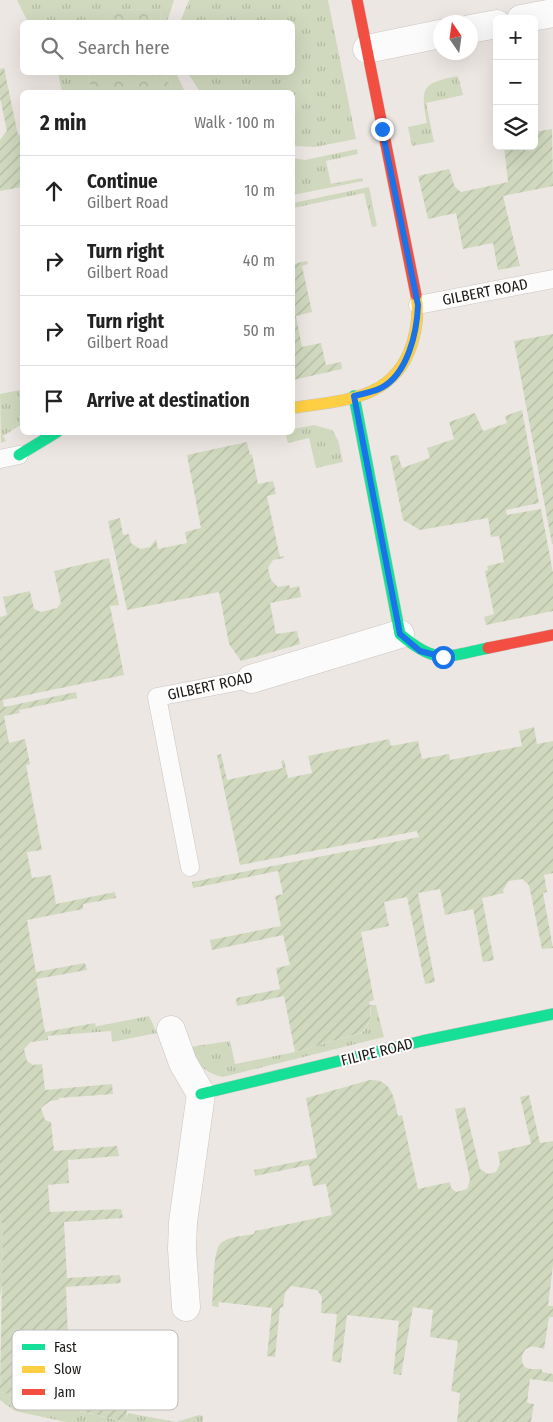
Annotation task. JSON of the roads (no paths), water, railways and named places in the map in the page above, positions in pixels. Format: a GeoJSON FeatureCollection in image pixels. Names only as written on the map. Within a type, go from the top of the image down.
{"type":"FeatureCollection","features":[{"type":"Feature","properties":{"kind":"street"},"geometry":{"type":"LineString","coordinates":[[295,407],[354,396],[382,388],[398,371],[410,350],[417,328],[418,305],[357,0]]}},
{"type":"Feature","properties":{"kind":"street"},"geometry":{"type":"LineString","coordinates":[[538,16],[553,13]]}},
{"type":"Feature","properties":{"kind":"street"},"geometry":{"type":"LineString","coordinates":[[478,28],[493,25]]}},
{"type":"Feature","properties":{"kind":"street"},"geometry":{"type":"LineString","coordinates":[[367,49],[433,35]]}},
{"type":"Feature","properties":{"kind":"street"},"geometry":{"type":"LineString","coordinates":[[354,396],[400,634],[420,651],[443,657],[553,635]]}},
{"type":"Feature","properties":{"kind":"street"},"geometry":{"type":"LineString","coordinates":[[18,455],[52,435]]}},
{"type":"Feature","properties":{"kind":"street","name":"GILBERT ROAD"},"geometry":{"type":"LineString","coordinates":[[250,679],[400,634]]}},
{"type":"Feature","properties":{"kind":"street","name":"FILIPE ROAD"},"geometry":{"type":"LineString","coordinates":[[201,1094],[422,1041],[553,1014]]}},
{"type":"Feature","properties":{"kind":"street"},"geometry":{"type":"LineString","coordinates":[[171,1030],[183,1063],[201,1094],[182,1249],[186,1306]]}},
{"type":"Feature","properties":{"kind":"lane","name":"GILBERT ROAD"},"geometry":{"type":"LineString","coordinates":[[418,305],[553,279]]}},
{"type":"Feature","properties":{"kind":"lane"},"geometry":{"type":"LineString","coordinates":[[0,459],[18,455]]}},
{"type":"Feature","properties":{"kind":"lane","name":"GILBERT ROAD"},"geometry":{"type":"LineString","coordinates":[[190,867],[157,697],[250,679]]}}]}
